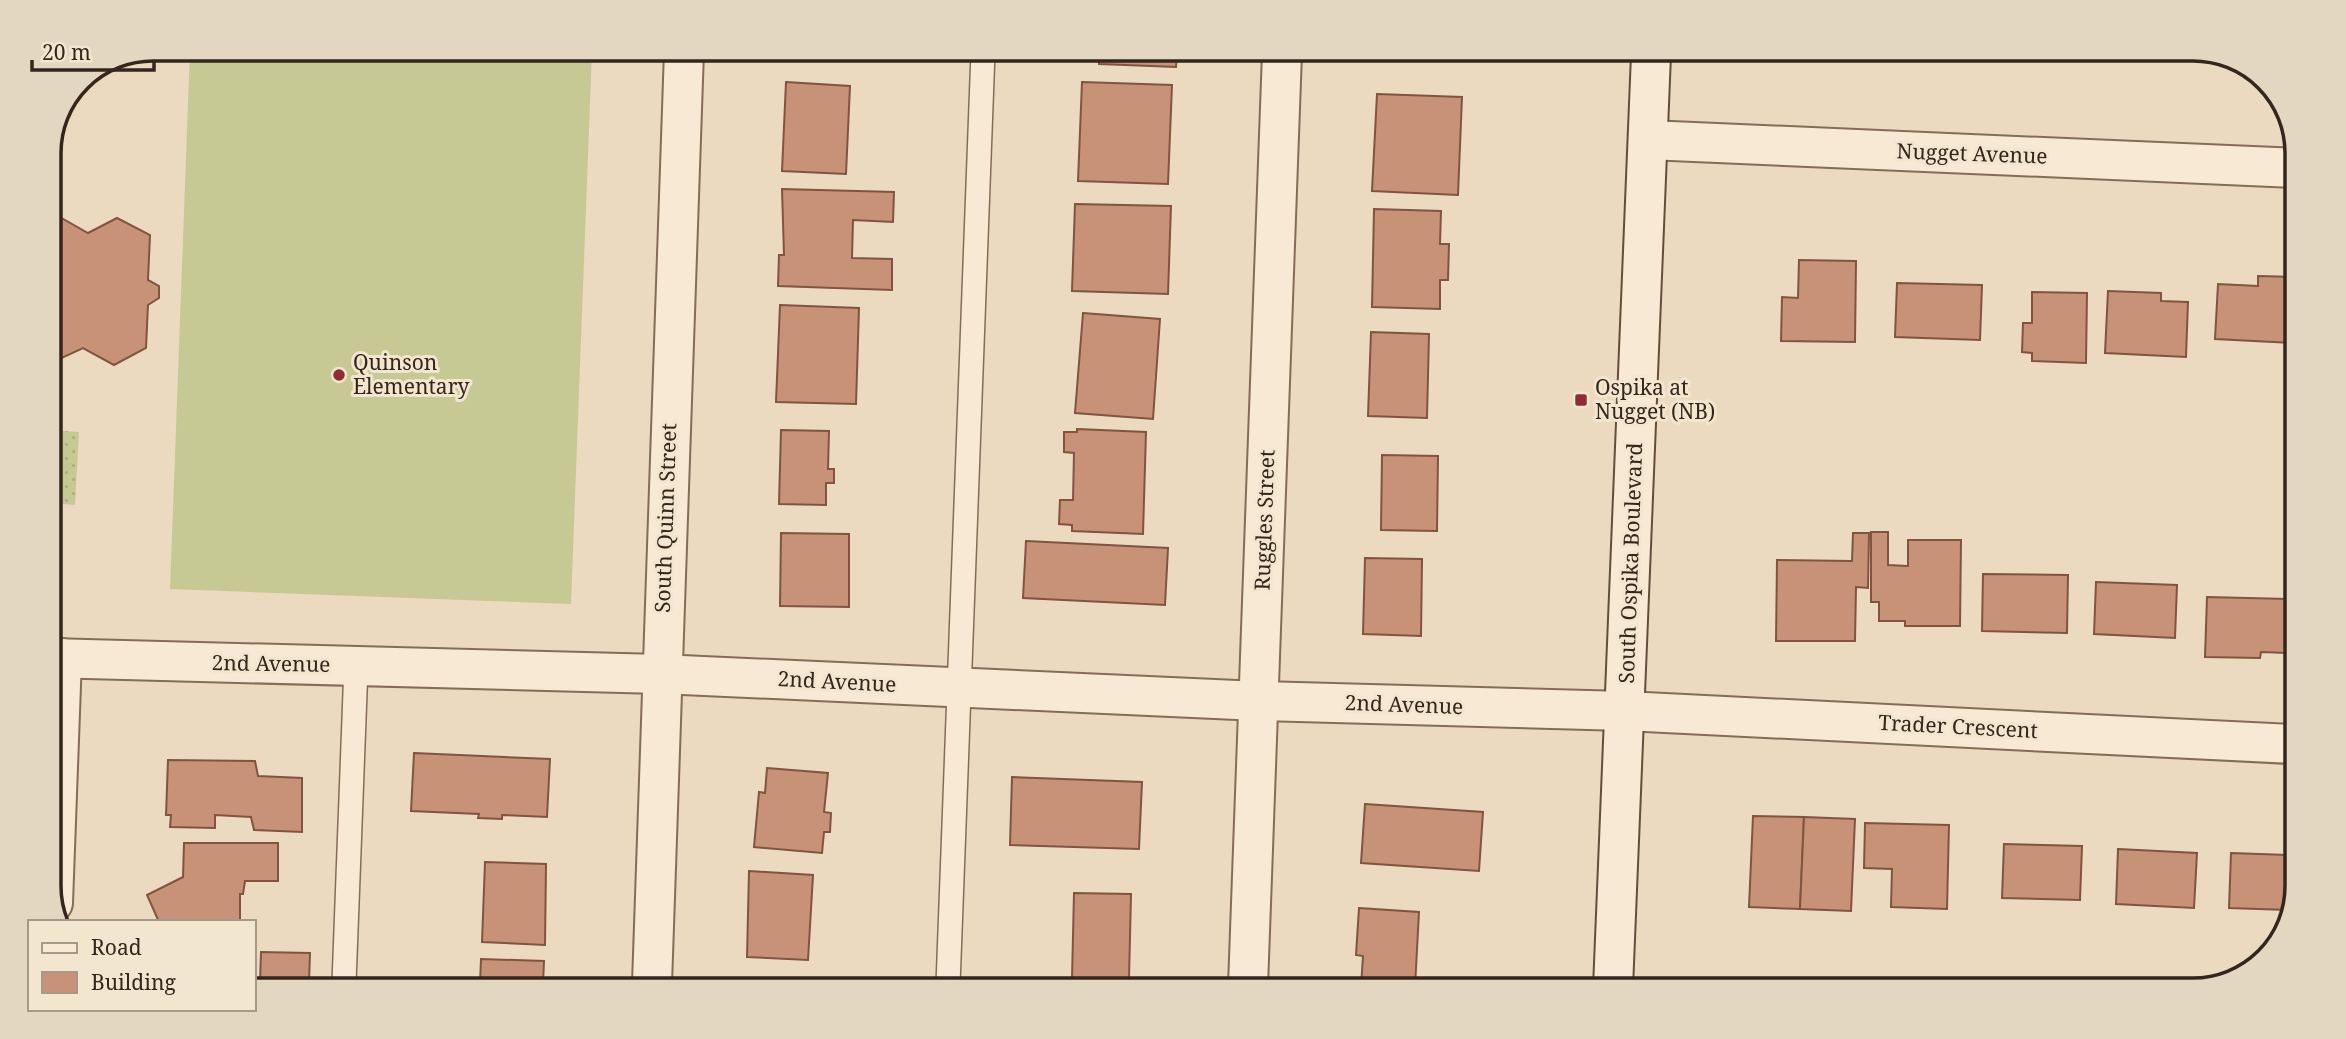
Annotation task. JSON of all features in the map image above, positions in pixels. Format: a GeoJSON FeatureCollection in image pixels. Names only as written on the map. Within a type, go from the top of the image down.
{"type":"FeatureCollection","features":[{"type":"Feature","properties":{"kind":"street","name":"South Quinn Street"},"geometry":{"type":"LineString","coordinates":[[652,978],[660,674],[684,61]]}},
{"type":"Feature","properties":{"kind":"street","name":"Ruggles Street"},"geometry":{"type":"LineString","coordinates":[[1248,978],[1282,61]]}},
{"type":"Feature","properties":{"kind":"street","name":"South Ospika Boulevard"},"geometry":{"type":"LineString","coordinates":[[1613,978],[1651,61]]}},
{"type":"Feature","properties":{"kind":"street","name":"Nugget Avenue"},"geometry":{"type":"LineString","coordinates":[[1648,140],[2285,167]]}},
{"type":"Feature","properties":{"kind":"street","name":"2nd Avenue"},"geometry":{"type":"LineString","coordinates":[[61,658],[660,674],[1259,701],[1625,712]]}},
{"type":"Feature","properties":{"kind":"street","name":"Trader Crescent"},"geometry":{"type":"LineString","coordinates":[[1625,712],[2285,744]]}},
{"type":"Feature","properties":{"kind":"lane"},"geometry":{"type":"LineString","coordinates":[[948,978],[983,61]]}},
{"type":"Feature","properties":{"kind":"lane"},"geometry":{"type":"LineString","coordinates":[[344,978],[356,666]]}},
{"type":"Feature","properties":{"kind":"green space","name":"Quinson Elementary"},"geometry":{"type":"Polygon","coordinates":[[[190,61],[592,61],[571,604],[170,589],[190,61]]]}},
{"type":"Feature","properties":{"kind":"green space"},"geometry":{"type":"Polygon","coordinates":[[[61,431],[79,432],[75,505],[61,504],[61,431]]]}},
{"type":"Feature","properties":{"kind":"building"},"geometry":{"type":"Polygon","coordinates":[[[1099,61],[1176,61],[1176,67],[1099,64],[1099,61]]]}},
{"type":"Feature","properties":{"kind":"building"},"geometry":{"type":"Polygon","coordinates":[[[786,82],[850,86],[846,174],[782,171],[786,82]]]}},
{"type":"Feature","properties":{"kind":"building"},"geometry":{"type":"Polygon","coordinates":[[[1082,82],[1172,85],[1168,184],[1078,181],[1082,82]]]}},
{"type":"Feature","properties":{"kind":"building"},"geometry":{"type":"Polygon","coordinates":[[[1377,94],[1462,97],[1458,195],[1372,191],[1377,94]]]}},
{"type":"Feature","properties":{"kind":"building"},"geometry":{"type":"Polygon","coordinates":[[[782,189],[894,192],[893,222],[853,220],[852,258],[892,259],[892,290],[778,286],[779,255],[784,255],[782,189]]]}},
{"type":"Feature","properties":{"kind":"building"},"geometry":{"type":"Polygon","coordinates":[[[1075,204],[1171,206],[1168,294],[1072,291],[1075,204]]]}},
{"type":"Feature","properties":{"kind":"building"},"geometry":{"type":"Polygon","coordinates":[[[1374,209],[1441,211],[1440,244],[1449,244],[1448,280],[1440,280],[1440,309],[1372,307],[1374,209]]]}},
{"type":"Feature","properties":{"kind":"building"},"geometry":{"type":"Polygon","coordinates":[[[61,218],[88,233],[117,218],[150,235],[148,280],[159,286],[159,298],[148,305],[146,348],[114,365],[83,348],[61,358],[61,218]]]}},
{"type":"Feature","properties":{"kind":"building"},"geometry":{"type":"Polygon","coordinates":[[[1799,260],[1856,261],[1855,342],[1781,341],[1782,297],[1798,298],[1799,260]]]}},
{"type":"Feature","properties":{"kind":"building"},"geometry":{"type":"Polygon","coordinates":[[[2258,276],[2285,277],[2285,342],[2215,339],[2218,284],[2258,286],[2258,276]]]}},
{"type":"Feature","properties":{"kind":"building"},"geometry":{"type":"Polygon","coordinates":[[[1897,283],[1982,285],[1980,340],[1895,337],[1897,283]]]}},
{"type":"Feature","properties":{"kind":"building"},"geometry":{"type":"Polygon","coordinates":[[[2108,291],[2161,293],[2161,301],[2188,302],[2186,357],[2105,353],[2108,291]]]}},
{"type":"Feature","properties":{"kind":"building"},"geometry":{"type":"Polygon","coordinates":[[[2032,292],[2087,293],[2086,363],[2032,361],[2032,353],[2022,352],[2023,323],[2032,323],[2032,292]]]}},
{"type":"Feature","properties":{"kind":"building"},"geometry":{"type":"Polygon","coordinates":[[[780,305],[859,308],[856,404],[776,402],[780,305]]]}},
{"type":"Feature","properties":{"kind":"building"},"geometry":{"type":"Polygon","coordinates":[[[1083,313],[1160,319],[1153,419],[1075,413],[1083,313]]]}},
{"type":"Feature","properties":{"kind":"building"},"geometry":{"type":"Polygon","coordinates":[[[1371,332],[1429,334],[1427,418],[1368,416],[1371,332]]]}},
{"type":"Feature","properties":{"kind":"building"},"geometry":{"type":"Polygon","coordinates":[[[1077,429],[1146,432],[1143,534],[1072,531],[1072,525],[1059,524],[1060,500],[1073,500],[1074,453],[1064,452],[1064,432],[1077,432],[1077,429]]]}},
{"type":"Feature","properties":{"kind":"building"},"geometry":{"type":"Polygon","coordinates":[[[781,430],[829,431],[828,469],[834,469],[834,483],[826,483],[826,505],[779,504],[781,430]]]}},
{"type":"Feature","properties":{"kind":"building"},"geometry":{"type":"Polygon","coordinates":[[[1382,455],[1438,456],[1437,531],[1381,530],[1382,455]]]}},
{"type":"Feature","properties":{"kind":"building"},"geometry":{"type":"Polygon","coordinates":[[[1871,532],[1888,532],[1888,565],[1908,566],[1908,540],[1961,540],[1960,626],[1905,626],[1905,621],[1879,621],[1879,602],[1871,602],[1871,532]]]}},
{"type":"Feature","properties":{"kind":"building"},"geometry":{"type":"Polygon","coordinates":[[[781,533],[849,534],[849,607],[780,606],[781,533]]]}},
{"type":"Feature","properties":{"kind":"building"},"geometry":{"type":"Polygon","coordinates":[[[1853,533],[1869,533],[1868,588],[1856,587],[1855,641],[1776,641],[1777,560],[1852,561],[1853,533]]]}},
{"type":"Feature","properties":{"kind":"building"},"geometry":{"type":"Polygon","coordinates":[[[1026,541],[1168,548],[1165,605],[1023,598],[1026,541]]]}},
{"type":"Feature","properties":{"kind":"building"},"geometry":{"type":"Polygon","coordinates":[[[1365,558],[1422,559],[1421,636],[1363,634],[1365,558]]]}},
{"type":"Feature","properties":{"kind":"building"},"geometry":{"type":"Polygon","coordinates":[[[1983,574],[2068,575],[2067,633],[1982,631],[1983,574]]]}},
{"type":"Feature","properties":{"kind":"building"},"geometry":{"type":"Polygon","coordinates":[[[2096,582],[2177,585],[2175,638],[2094,634],[2096,582]]]}},
{"type":"Feature","properties":{"kind":"building"},"geometry":{"type":"Polygon","coordinates":[[[2207,597],[2285,599],[2285,653],[2261,652],[2260,658],[2205,657],[2207,597]]]}},
{"type":"Feature","properties":{"kind":"building"},"geometry":{"type":"Polygon","coordinates":[[[414,753],[550,759],[547,817],[502,815],[502,819],[478,818],[479,814],[411,811],[414,753]]]}},
{"type":"Feature","properties":{"kind":"building"},"geometry":{"type":"Polygon","coordinates":[[[168,760],[255,761],[258,776],[302,778],[302,832],[254,830],[251,817],[215,815],[215,828],[170,827],[171,815],[166,815],[168,760]]]}},
{"type":"Feature","properties":{"kind":"building"},"geometry":{"type":"Polygon","coordinates":[[[767,768],[828,773],[824,812],[831,813],[830,832],[824,832],[822,853],[754,847],[759,792],[765,793],[767,768]]]}},
{"type":"Feature","properties":{"kind":"building"},"geometry":{"type":"Polygon","coordinates":[[[1012,777],[1142,782],[1139,849],[1010,845],[1012,777]]]}},
{"type":"Feature","properties":{"kind":"building"},"geometry":{"type":"Polygon","coordinates":[[[1365,804],[1483,812],[1479,871],[1361,863],[1365,804]]]}},
{"type":"Feature","properties":{"kind":"building"},"geometry":{"type":"Polygon","coordinates":[[[1753,816],[1804,817],[1800,909],[1749,907],[1753,816]]]}},
{"type":"Feature","properties":{"kind":"building"},"geometry":{"type":"Polygon","coordinates":[[[1804,817],[1855,819],[1851,911],[1800,909],[1804,817]]]}},
{"type":"Feature","properties":{"kind":"building"},"geometry":{"type":"Polygon","coordinates":[[[1865,823],[1949,825],[1947,909],[1891,907],[1892,869],[1864,868],[1865,823]]]}},
{"type":"Feature","properties":{"kind":"building"},"geometry":{"type":"Polygon","coordinates":[[[184,843],[278,843],[278,881],[245,881],[243,894],[240,894],[240,920],[158,920],[147,895],[183,877],[184,843]]]}},
{"type":"Feature","properties":{"kind":"building"},"geometry":{"type":"Polygon","coordinates":[[[2004,844],[2082,846],[2080,900],[2002,898],[2004,844]]]}},
{"type":"Feature","properties":{"kind":"building"},"geometry":{"type":"Polygon","coordinates":[[[2118,849],[2197,853],[2194,908],[2116,904],[2118,849]]]}},
{"type":"Feature","properties":{"kind":"building"},"geometry":{"type":"Polygon","coordinates":[[[2231,853],[2285,855],[2281,910],[2229,908],[2231,853]]]}},
{"type":"Feature","properties":{"kind":"building"},"geometry":{"type":"Polygon","coordinates":[[[485,862],[546,864],[545,945],[482,942],[485,862]]]}},
{"type":"Feature","properties":{"kind":"building"},"geometry":{"type":"Polygon","coordinates":[[[749,871],[813,875],[808,960],[747,957],[749,871]]]}},
{"type":"Feature","properties":{"kind":"building"},"geometry":{"type":"Polygon","coordinates":[[[1074,893],[1131,894],[1129,978],[1072,978],[1074,893]]]}},
{"type":"Feature","properties":{"kind":"building"},"geometry":{"type":"Polygon","coordinates":[[[1359,908],[1419,912],[1415,978],[1362,978],[1363,956],[1356,955],[1359,908]]]}},
{"type":"Feature","properties":{"kind":"building"},"geometry":{"type":"Polygon","coordinates":[[[261,952],[310,953],[309,978],[260,978],[261,952]]]}},
{"type":"Feature","properties":{"kind":"building"},"geometry":{"type":"Polygon","coordinates":[[[481,959],[544,961],[543,978],[480,978],[481,959]]]}},
{"type":"Feature","properties":{"kind":"place","name":"Quinson Elementary"},"geometry":{"type":"Point","coordinates":[339,375]}},
{"type":"Feature","properties":{"kind":"place","name":"Ospika at Nugget (NB)"},"geometry":{"type":"Point","coordinates":[1581,400]}}]}
